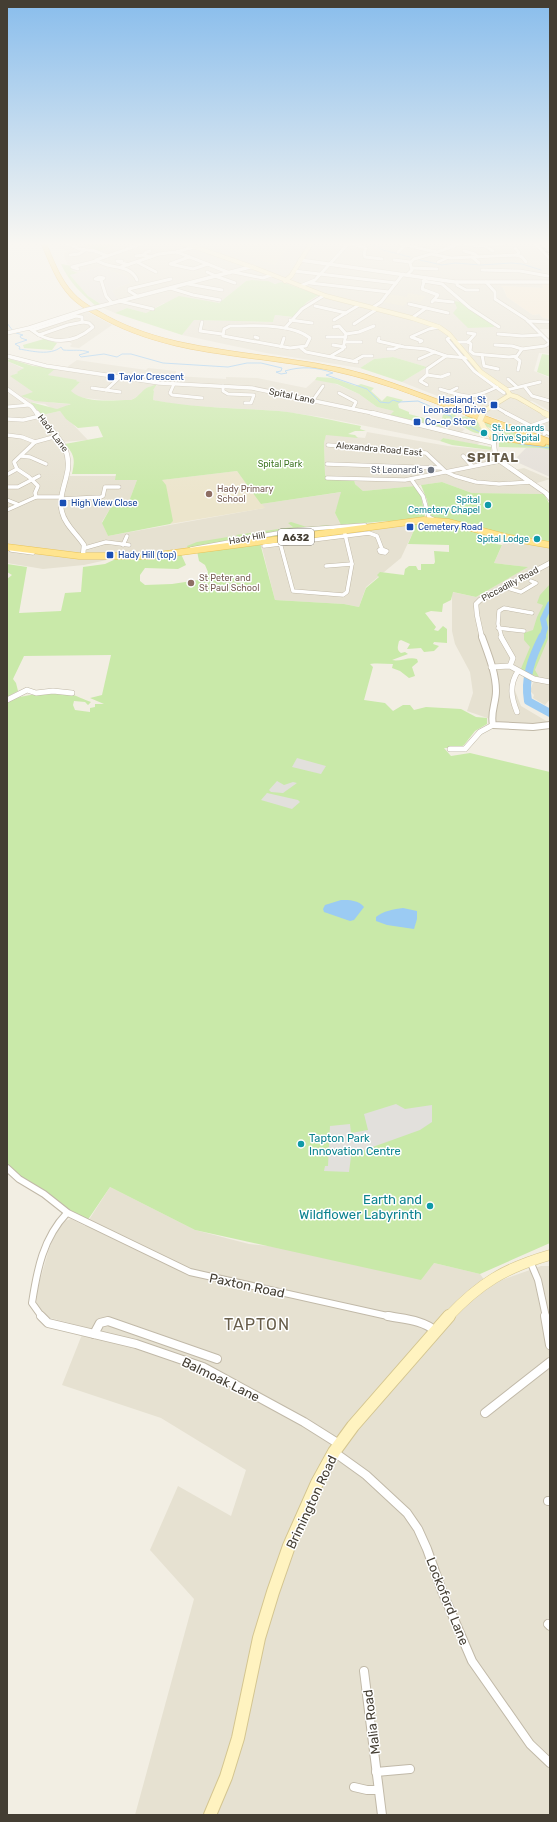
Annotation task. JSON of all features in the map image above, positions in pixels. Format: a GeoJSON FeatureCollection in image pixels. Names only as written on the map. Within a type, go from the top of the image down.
{"type":"FeatureCollection","features":[{"type":"Feature","properties":{"kind":"highway"},"geometry":{"type":"LineString","coordinates":[[125,327],[157,338],[186,345],[322,366],[352,373],[400,388],[550,442]]}},
{"type":"Feature","properties":{"kind":"highway"},"geometry":{"type":"LineString","coordinates":[[132,327],[166,338],[205,346],[313,362],[362,373],[411,388],[550,442]]}},
{"type":"Feature","properties":{"kind":"highway"},"geometry":{"type":"LineString","coordinates":[[493,440],[502,439],[550,442]]}},
{"type":"Feature","properties":{"kind":"main road"},"geometry":{"type":"LineString","coordinates":[[439,327],[451,337],[465,357],[481,372],[510,395],[517,397],[550,417]]}},
{"type":"Feature","properties":{"kind":"main road"},"geometry":{"type":"LineString","coordinates":[[493,440],[480,420],[484,411],[510,395]]}},
{"type":"Feature","properties":{"kind":"main road","name":"Hady Hill"},"geometry":{"type":"LineString","coordinates":[[7,548],[80,555],[135,557],[280,542],[345,533],[381,525],[419,520],[436,520],[550,545]]}},
{"type":"Feature","properties":{"kind":"main road","name":"Brimington Road"},"geometry":{"type":"LineString","coordinates":[[210,1815],[229,1769],[238,1738],[263,1625],[278,1577],[295,1531],[319,1479],[337,1448],[367,1409],[435,1332],[478,1288],[494,1277],[530,1261],[550,1255]]}},
{"type":"Feature","properties":{"kind":"street"},"geometry":{"type":"LineString","coordinates":[[31,329],[37,327]]}},
{"type":"Feature","properties":{"kind":"street"},"geometry":{"type":"LineString","coordinates":[[7,333],[38,327]]}},
{"type":"Feature","properties":{"kind":"street"},"geometry":{"type":"LineString","coordinates":[[40,335],[60,327]]}},
{"type":"Feature","properties":{"kind":"street"},"geometry":{"type":"LineString","coordinates":[[31,329],[56,342],[71,341],[93,327]]}},
{"type":"Feature","properties":{"kind":"street"},"geometry":{"type":"LineString","coordinates":[[201,327],[201,332],[222,334],[224,337],[281,347],[301,348],[308,345],[309,336],[284,328],[258,327]]}},
{"type":"Feature","properties":{"kind":"street"},"geometry":{"type":"LineString","coordinates":[[222,334],[224,329],[228,327]]}},
{"type":"Feature","properties":{"kind":"street"},"geometry":{"type":"LineString","coordinates":[[331,356],[341,351],[345,347],[346,335],[340,327]]}},
{"type":"Feature","properties":{"kind":"street"},"geometry":{"type":"LineString","coordinates":[[327,337],[346,335],[373,327]]}},
{"type":"Feature","properties":{"kind":"street"},"geometry":{"type":"LineString","coordinates":[[420,342],[422,341],[410,338],[429,329],[439,327]]}},
{"type":"Feature","properties":{"kind":"street"},"geometry":{"type":"LineString","coordinates":[[534,327],[550,343],[546,346]]}},
{"type":"Feature","properties":{"kind":"street"},"geometry":{"type":"LineString","coordinates":[[455,342],[468,342],[475,334],[468,333]]}},
{"type":"Feature","properties":{"kind":"street"},"geometry":{"type":"LineString","coordinates":[[498,334],[522,336],[542,335]]}},
{"type":"Feature","properties":{"kind":"street"},"geometry":{"type":"LineString","coordinates":[[255,342],[257,337]]}},
{"type":"Feature","properties":{"kind":"street"},"geometry":{"type":"LineString","coordinates":[[451,337],[447,339],[465,357]]}},
{"type":"Feature","properties":{"kind":"street"},"geometry":{"type":"LineString","coordinates":[[281,347],[283,339]]}},
{"type":"Feature","properties":{"kind":"street"},"geometry":{"type":"LineString","coordinates":[[373,341],[378,339],[400,346],[426,349],[446,356],[465,357]]}},
{"type":"Feature","properties":{"kind":"street"},"geometry":{"type":"LineString","coordinates":[[346,342],[361,342]]}},
{"type":"Feature","properties":{"kind":"street"},"geometry":{"type":"LineString","coordinates":[[468,342],[471,344],[471,352],[482,355],[514,357],[519,355],[522,349]]}},
{"type":"Feature","properties":{"kind":"street"},"geometry":{"type":"LineString","coordinates":[[495,344],[522,349],[546,346],[550,348]]}},
{"type":"Feature","properties":{"kind":"street"},"geometry":{"type":"LineString","coordinates":[[333,345],[345,347]]}},
{"type":"Feature","properties":{"kind":"street"},"geometry":{"type":"LineString","coordinates":[[388,349],[394,349],[400,346]]}},
{"type":"Feature","properties":{"kind":"street"},"geometry":{"type":"LineString","coordinates":[[301,348],[306,352],[355,361],[366,355],[372,356]]}},
{"type":"Feature","properties":{"kind":"street"},"geometry":{"type":"LineString","coordinates":[[419,359],[435,352]]}},
{"type":"Feature","properties":{"kind":"street"},"geometry":{"type":"LineString","coordinates":[[482,355],[484,366],[497,369]]}},
{"type":"Feature","properties":{"kind":"street","name":"Spital Lane"},"geometry":{"type":"LineString","coordinates":[[7,356],[46,366],[174,384],[252,388],[353,408],[493,440]]}},
{"type":"Feature","properties":{"kind":"street"},"geometry":{"type":"LineString","coordinates":[[427,375],[426,369],[446,356]]}},
{"type":"Feature","properties":{"kind":"street"},"geometry":{"type":"LineString","coordinates":[[413,357],[424,360]]}},
{"type":"Feature","properties":{"kind":"street"},"geometry":{"type":"LineString","coordinates":[[514,357],[520,361],[517,368]]}},
{"type":"Feature","properties":{"kind":"street"},"geometry":{"type":"LineString","coordinates":[[427,385],[419,381],[427,375],[441,377],[449,374]]}},
{"type":"Feature","properties":{"kind":"street"},"geometry":{"type":"LineString","coordinates":[[106,390],[121,376]]}},
{"type":"Feature","properties":{"kind":"street"},"geometry":{"type":"LineString","coordinates":[[508,380],[517,387]]}},
{"type":"Feature","properties":{"kind":"street"},"geometry":{"type":"LineString","coordinates":[[440,389],[465,398],[472,398],[502,389],[525,387],[540,382]]}},
{"type":"Feature","properties":{"kind":"street"},"geometry":{"type":"LineString","coordinates":[[174,384],[170,393],[172,395],[202,398]]}},
{"type":"Feature","properties":{"kind":"street"},"geometry":{"type":"LineString","coordinates":[[223,386],[223,391],[228,394],[254,395],[251,403],[245,403]]}},
{"type":"Feature","properties":{"kind":"street"},"geometry":{"type":"LineString","coordinates":[[313,400],[324,386]]}},
{"type":"Feature","properties":{"kind":"street"},"geometry":{"type":"LineString","coordinates":[[525,387],[530,396],[539,400],[550,401]]}},
{"type":"Feature","properties":{"kind":"street"},"geometry":{"type":"LineString","coordinates":[[92,388],[120,392]]}},
{"type":"Feature","properties":{"kind":"street"},"geometry":{"type":"LineString","coordinates":[[449,392],[457,388]]}},
{"type":"Feature","properties":{"kind":"street","name":"Hady Lane"},"geometry":{"type":"LineString","coordinates":[[7,389],[30,404],[67,450],[70,457],[70,465],[62,498],[62,512],[66,522],[83,543],[84,548]]}},
{"type":"Feature","properties":{"kind":"street"},"geometry":{"type":"LineString","coordinates":[[340,393],[356,402],[353,408]]}},
{"type":"Feature","properties":{"kind":"street"},"geometry":{"type":"LineString","coordinates":[[7,407],[30,404]]}},
{"type":"Feature","properties":{"kind":"street"},"geometry":{"type":"LineString","coordinates":[[496,407],[531,426]]}},
{"type":"Feature","properties":{"kind":"street"},"geometry":{"type":"LineString","coordinates":[[7,419],[20,420],[40,416]]}},
{"type":"Feature","properties":{"kind":"street"},"geometry":{"type":"LineString","coordinates":[[526,428],[550,417]]}},
{"type":"Feature","properties":{"kind":"street"},"geometry":{"type":"LineString","coordinates":[[18,436],[22,431]]}},
{"type":"Feature","properties":{"kind":"street"},"geometry":{"type":"LineString","coordinates":[[544,434],[546,432],[550,434]]}},
{"type":"Feature","properties":{"kind":"street"},"geometry":{"type":"LineString","coordinates":[[7,435],[18,436],[35,442]]}},
{"type":"Feature","properties":{"kind":"street"},"geometry":{"type":"LineString","coordinates":[[36,497],[35,493],[38,486],[31,479],[16,469],[14,462],[35,442],[57,436]]}},
{"type":"Feature","properties":{"kind":"street"},"geometry":{"type":"LineString","coordinates":[[493,440],[495,453],[500,461],[546,492],[550,498]]}},
{"type":"Feature","properties":{"kind":"street","name":"Alexandra Road East"},"geometry":{"type":"LineString","coordinates":[[328,445],[426,453],[432,457],[445,472]]}},
{"type":"Feature","properties":{"kind":"street"},"geometry":{"type":"LineString","coordinates":[[21,456],[30,457],[46,464]]}},
{"type":"Feature","properties":{"kind":"street"},"geometry":{"type":"LineString","coordinates":[[462,456],[472,466]]}},
{"type":"Feature","properties":{"kind":"street"},"geometry":{"type":"LineString","coordinates":[[327,478],[395,480],[500,461]]}},
{"type":"Feature","properties":{"kind":"street"},"geometry":{"type":"LineString","coordinates":[[327,464],[441,468]]}},
{"type":"Feature","properties":{"kind":"street"},"geometry":{"type":"LineString","coordinates":[[8,474],[16,469]]}},
{"type":"Feature","properties":{"kind":"street"},"geometry":{"type":"LineString","coordinates":[[445,472],[470,482],[477,483],[531,482]]}},
{"type":"Feature","properties":{"kind":"street"},"geometry":{"type":"LineString","coordinates":[[7,487],[18,487],[39,476]]}},
{"type":"Feature","properties":{"kind":"street"},"geometry":{"type":"LineString","coordinates":[[411,478],[422,496],[429,517],[436,520]]}},
{"type":"Feature","properties":{"kind":"street"},"geometry":{"type":"LineString","coordinates":[[7,510],[17,504],[36,497],[101,497],[103,496],[103,487],[119,487]]}},
{"type":"Feature","properties":{"kind":"street"},"geometry":{"type":"LineString","coordinates":[[7,500],[17,504]]}},
{"type":"Feature","properties":{"kind":"street","name":"Hady Hill"},"geometry":{"type":"LineString","coordinates":[[186,552],[197,547],[288,531],[381,525]]}},
{"type":"Feature","properties":{"kind":"street"},"geometry":{"type":"LineString","coordinates":[[280,542],[292,589],[296,592],[339,595],[346,593],[352,564],[345,533]]}},
{"type":"Feature","properties":{"kind":"street","name":"Hady Hill"},"geometry":{"type":"LineString","coordinates":[[345,533],[372,533],[378,535],[382,549]]}},
{"type":"Feature","properties":{"kind":"street"},"geometry":{"type":"LineString","coordinates":[[123,545],[127,536]]}},
{"type":"Feature","properties":{"kind":"street"},"geometry":{"type":"LineString","coordinates":[[80,555],[84,548],[106,542],[129,545]]}},
{"type":"Feature","properties":{"kind":"street","name":"Hady Hill"},"geometry":{"type":"LineString","coordinates":[[264,546],[280,542]]}},
{"type":"Feature","properties":{"kind":"street","name":"Hady Hill"},"geometry":{"type":"LineString","coordinates":[[7,548],[43,554]]}},
{"type":"Feature","properties":{"kind":"street"},"geometry":{"type":"LineString","coordinates":[[326,566],[352,564]]}},
{"type":"Feature","properties":{"kind":"street","name":"Piccadilly Road"},"geometry":{"type":"LineString","coordinates":[[494,725],[490,716],[496,690],[491,667],[478,626],[476,604],[480,600],[504,587],[549,565]]}},
{"type":"Feature","properties":{"kind":"street"},"geometry":{"type":"LineString","coordinates":[[504,587],[517,593],[523,593],[536,583],[531,581]]}},
{"type":"Feature","properties":{"kind":"street"},"geometry":{"type":"LineString","coordinates":[[510,666],[513,658],[496,622],[499,611],[501,609],[509,609],[532,613]]}},
{"type":"Feature","properties":{"kind":"street"},"geometry":{"type":"LineString","coordinates":[[498,628],[524,631]]}},
{"type":"Feature","properties":{"kind":"street"},"geometry":{"type":"LineString","coordinates":[[491,667],[510,666],[534,679],[550,682]]}},
{"type":"Feature","properties":{"kind":"street"},"geometry":{"type":"LineString","coordinates":[[517,712],[510,689],[513,678],[518,671]]}},
{"type":"Feature","properties":{"kind":"street"},"geometry":{"type":"LineString","coordinates":[[7,700],[27,690],[36,692],[53,691],[72,693]]}},
{"type":"Feature","properties":{"kind":"street"},"geometry":{"type":"LineString","coordinates":[[450,750],[465,750],[476,734],[483,729],[494,725],[550,725]]}},
{"type":"Feature","properties":{"kind":"street","name":"Paxton Road"},"geometry":{"type":"LineString","coordinates":[[7,1168],[13,1176],[41,1192],[67,1212],[72,1213],[163,1262],[190,1272],[419,1323],[431,1327],[435,1332]]}},
{"type":"Feature","properties":{"kind":"street","name":"Balmoak Lane"},"geometry":{"type":"LineString","coordinates":[[67,1212],[60,1219],[41,1255],[32,1303],[38,1314],[48,1323],[136,1344],[203,1367],[304,1422],[337,1448]]}},
{"type":"Feature","properties":{"kind":"street"},"geometry":{"type":"LineString","coordinates":[[530,1261],[534,1269],[539,1289],[550,1345]]}},
{"type":"Feature","properties":{"kind":"street","name":"Balmoak Lane"},"geometry":{"type":"LineString","coordinates":[[94,1334],[100,1323],[108,1321],[217,1359]]}},
{"type":"Feature","properties":{"kind":"street"},"geometry":{"type":"LineString","coordinates":[[485,1413],[550,1362]]}},
{"type":"Feature","properties":{"kind":"street","name":"Lockoford Lane"},"geometry":{"type":"LineString","coordinates":[[337,1448],[411,1518],[427,1549],[442,1591],[472,1661],[530,1744],[550,1763]]}},
{"type":"Feature","properties":{"kind":"street","name":"Malia Road"},"geometry":{"type":"LineString","coordinates":[[364,1671],[377,1790],[382,1815]]}},
{"type":"Feature","properties":{"kind":"street"},"geometry":{"type":"LineString","coordinates":[[376,1772],[410,1769]]}},
{"type":"Feature","properties":{"kind":"street"},"geometry":{"type":"LineString","coordinates":[[354,1787],[367,1790],[377,1790]]}},
{"type":"Feature","properties":{"kind":"shaded area"},"geometry":{"type":"Polygon","coordinates":[[[45,327],[109,327],[79,348],[71,347],[70,346],[72,344],[68,341],[55,341],[35,331],[45,327]]]}},
{"type":"Feature","properties":{"kind":"shaded area"},"geometry":{"type":"Polygon","coordinates":[[[188,327],[550,327],[550,329],[537,329],[546,337],[550,338],[550,354],[539,353],[534,371],[550,378],[550,392],[548,393],[550,393],[550,411],[532,401],[523,404],[550,419],[550,437],[480,413],[402,382],[427,367],[393,357],[374,359],[360,368],[266,353],[182,335],[188,327]]]}},
{"type":"Feature","properties":{"kind":"shaded area"},"geometry":{"type":"Polygon","coordinates":[[[77,360],[146,370],[148,368],[176,371],[176,376],[226,379],[226,377],[257,378],[306,388],[315,380],[331,382],[359,394],[377,407],[395,411],[388,417],[447,429],[452,425],[465,429],[459,434],[480,442],[477,445],[443,438],[440,441],[321,417],[279,411],[178,405],[153,400],[154,391],[152,390],[158,384],[131,400],[103,400],[77,397],[70,392],[80,382],[48,375],[56,368],[67,367],[77,360]]]}},
{"type":"Feature","properties":{"kind":"shaded area"},"geometry":{"type":"Polygon","coordinates":[[[7,361],[24,369],[19,373],[14,374],[34,392],[25,398],[70,404],[57,409],[51,408],[45,404],[30,402],[42,415],[60,411],[88,440],[61,442],[69,458],[66,476],[116,476],[116,480],[137,480],[128,504],[111,507],[102,522],[108,536],[264,508],[261,504],[342,492],[335,513],[341,525],[371,523],[386,526],[410,523],[414,530],[401,558],[366,587],[359,607],[344,604],[275,600],[262,548],[115,554],[111,559],[84,565],[43,569],[7,563],[7,361]]]}},
{"type":"Feature","properties":{"kind":"shaded area"},"geometry":{"type":"Polygon","coordinates":[[[367,432],[448,446],[491,450],[497,459],[514,470],[524,468],[550,479],[537,483],[536,487],[544,494],[472,493],[442,482],[363,491],[355,484],[354,479],[327,479],[325,474],[324,443],[326,434],[365,438],[367,432]]]}},
{"type":"Feature","properties":{"kind":"shaded area"},"geometry":{"type":"Polygon","coordinates":[[[526,448],[541,448],[550,450],[550,477],[519,463],[517,457],[526,448]]]}},
{"type":"Feature","properties":{"kind":"shaded area","name":"Hady Primary School"},"geometry":{"type":"Polygon","coordinates":[[[237,471],[265,508],[170,524],[162,480],[237,471]]]}},
{"type":"Feature","properties":{"kind":"shaded area"},"geometry":{"type":"Polygon","coordinates":[[[505,539],[550,548],[550,699],[545,705],[533,698],[534,695],[530,691],[534,680],[519,673],[515,679],[514,688],[521,706],[548,722],[534,725],[496,721],[467,711],[473,693],[470,672],[455,644],[452,631],[452,592],[476,597],[527,567],[494,563],[505,539]]]}},
{"type":"Feature","properties":{"kind":"shaded area"},"geometry":{"type":"Polygon","coordinates":[[[297,758],[326,766],[321,774],[292,767],[297,758]]]}},
{"type":"Feature","properties":{"kind":"shaded area"},"geometry":{"type":"Polygon","coordinates":[[[277,781],[284,785],[293,782],[297,783],[283,793],[271,792],[269,790],[277,781]]]}},
{"type":"Feature","properties":{"kind":"shaded area"},"geometry":{"type":"Polygon","coordinates":[[[267,793],[298,800],[300,802],[292,809],[261,800],[267,793]]]}},
{"type":"Feature","properties":{"kind":"shaded area"},"geometry":{"type":"Polygon","coordinates":[[[396,1104],[405,1109],[432,1105],[432,1122],[420,1130],[356,1153],[352,1149],[349,1172],[324,1171],[325,1166],[328,1166],[330,1126],[350,1124],[351,1133],[368,1130],[364,1114],[396,1104]]]}},
{"type":"Feature","properties":{"kind":"shaded area"},"geometry":{"type":"Polygon","coordinates":[[[110,1187],[195,1230],[249,1244],[434,1263],[480,1274],[488,1285],[541,1266],[550,1266],[550,1815],[135,1815],[194,1599],[150,1550],[178,1486],[231,1516],[246,1470],[161,1418],[62,1385],[85,1327],[50,1318],[37,1307],[36,1294],[49,1249],[61,1222],[71,1219],[85,1226],[110,1187]]]}},
{"type":"Feature","properties":{"kind":"green space"},"geometry":{"type":"Polygon","coordinates":[[[158,327],[188,327],[182,335],[158,327]]]}},
{"type":"Feature","properties":{"kind":"green space"},"geometry":{"type":"Polygon","coordinates":[[[467,327],[493,327],[468,328],[467,327]]]}},
{"type":"Feature","properties":{"kind":"green space"},"geometry":{"type":"Polygon","coordinates":[[[44,339],[57,343],[52,350],[24,348],[23,345],[44,339]]]}},
{"type":"Feature","properties":{"kind":"green space"},"geometry":{"type":"Polygon","coordinates":[[[542,354],[550,355],[550,377],[537,372],[542,354]]]}},
{"type":"Feature","properties":{"kind":"green space"},"geometry":{"type":"Polygon","coordinates":[[[393,357],[427,367],[402,382],[360,368],[374,359],[393,357]]]}},
{"type":"Feature","properties":{"kind":"green space","name":"Spital Park"},"geometry":{"type":"Polygon","coordinates":[[[10,359],[33,366],[56,368],[48,375],[77,380],[76,381],[80,382],[71,391],[91,400],[131,400],[137,397],[146,388],[158,383],[153,390],[153,400],[200,406],[289,412],[361,426],[360,429],[366,431],[355,431],[348,434],[355,435],[358,438],[326,435],[324,443],[326,477],[354,479],[355,484],[363,491],[415,486],[421,496],[425,516],[422,518],[389,523],[388,521],[341,525],[335,513],[341,492],[261,504],[237,471],[162,480],[166,485],[173,521],[170,524],[108,536],[102,523],[111,507],[128,504],[137,480],[115,480],[116,474],[72,474],[74,465],[73,458],[71,451],[65,444],[103,437],[98,426],[78,428],[66,419],[60,411],[42,415],[30,402],[57,409],[71,404],[35,401],[21,396],[33,392],[10,376],[18,373],[17,372],[24,368],[7,361],[10,359]]]}},
{"type":"Feature","properties":{"kind":"green space"},"geometry":{"type":"Polygon","coordinates":[[[317,377],[333,378],[356,386],[361,384],[374,388],[371,391],[382,401],[387,396],[403,400],[398,404],[399,408],[409,412],[409,414],[446,424],[442,427],[390,415],[394,411],[377,407],[359,394],[337,384],[315,380],[317,377]]]}},
{"type":"Feature","properties":{"kind":"green space"},"geometry":{"type":"Polygon","coordinates":[[[453,412],[457,417],[478,417],[479,426],[484,433],[475,433],[458,424],[445,423],[442,419],[443,414],[453,412]]]}},
{"type":"Feature","properties":{"kind":"green space"},"geometry":{"type":"Polygon","coordinates":[[[485,420],[536,438],[521,441],[501,435],[500,432],[485,426],[485,420]]]}},
{"type":"Feature","properties":{"kind":"green space"},"geometry":{"type":"Polygon","coordinates":[[[443,438],[491,447],[491,450],[452,445],[440,441],[443,438]]]}},
{"type":"Feature","properties":{"kind":"green space"},"geometry":{"type":"Polygon","coordinates":[[[502,440],[549,445],[550,450],[541,448],[499,447],[499,441],[502,440]]]}},
{"type":"Feature","properties":{"kind":"green space"},"geometry":{"type":"Polygon","coordinates":[[[442,482],[472,493],[544,494],[550,505],[550,544],[430,516],[427,500],[421,485],[442,482]]]}},
{"type":"Feature","properties":{"kind":"green space"},"geometry":{"type":"Polygon","coordinates":[[[291,522],[307,527],[329,525],[331,527],[329,531],[188,548],[187,546],[197,542],[234,536],[238,541],[241,540],[236,535],[293,527],[288,523],[291,522]]]}},
{"type":"Feature","properties":{"kind":"green space"},"geometry":{"type":"Polygon","coordinates":[[[410,523],[443,523],[498,537],[496,544],[502,545],[494,563],[528,567],[476,597],[453,592],[451,600],[443,604],[442,612],[431,611],[425,613],[436,627],[434,630],[438,631],[443,626],[447,629],[447,643],[434,642],[433,644],[439,646],[434,651],[424,652],[421,648],[407,649],[410,644],[401,640],[399,641],[398,651],[408,654],[392,660],[411,658],[417,659],[418,662],[412,667],[415,676],[409,678],[400,671],[392,668],[393,664],[370,664],[373,667],[364,700],[385,703],[393,711],[403,705],[410,705],[414,710],[426,707],[461,709],[476,717],[487,718],[487,724],[475,731],[464,745],[459,748],[444,748],[451,756],[470,753],[550,772],[550,1243],[480,1274],[434,1263],[421,1280],[195,1230],[110,1187],[87,1221],[72,1213],[7,1168],[7,702],[20,697],[37,694],[70,694],[91,702],[88,705],[85,702],[74,701],[73,705],[75,710],[90,712],[90,708],[95,707],[95,704],[104,704],[90,698],[102,695],[111,655],[24,656],[13,679],[16,683],[18,691],[7,697],[7,579],[12,575],[7,572],[7,564],[27,567],[19,613],[61,611],[65,593],[81,592],[83,567],[105,564],[118,558],[181,554],[186,565],[178,569],[145,568],[140,575],[140,581],[145,585],[172,584],[205,579],[208,572],[205,565],[199,561],[197,551],[260,543],[275,600],[344,604],[359,607],[366,588],[379,577],[377,575],[380,572],[404,575],[405,569],[409,566],[416,566],[418,570],[421,570],[421,564],[434,564],[434,551],[449,552],[449,545],[408,544],[414,530],[410,523]]]}},
{"type":"Feature","properties":{"kind":"green space"},"geometry":{"type":"Polygon","coordinates":[[[550,584],[548,639],[535,670],[539,677],[520,671],[530,647],[524,640],[524,633],[533,630],[543,605],[537,603],[540,595],[550,584]]]}},
{"type":"Feature","properties":{"kind":"water"},"geometry":{"type":"Polygon","coordinates":[[[341,900],[357,902],[364,907],[354,920],[350,921],[324,912],[323,909],[325,905],[341,900]]]}},
{"type":"Feature","properties":{"kind":"water"},"geometry":{"type":"Polygon","coordinates":[[[403,908],[417,911],[417,919],[414,929],[387,925],[376,921],[376,917],[382,913],[403,908]]]}},
{"type":"Feature","properties":{"kind":"waterway"},"geometry":{"type":"LineString","coordinates":[[10,327],[13,331]]}},
{"type":"Feature","properties":{"kind":"waterway"},"geometry":{"type":"LineString","coordinates":[[16,333],[23,335],[20,336],[21,338],[27,340],[15,344],[20,347],[19,349],[35,352],[52,351],[61,347],[63,350],[79,350],[89,352],[79,355],[81,357],[104,354],[117,357],[122,354],[131,354],[163,363],[228,367],[247,363],[261,363],[282,368],[281,371],[276,372],[281,374],[287,373],[285,371],[297,368],[321,369],[333,373],[326,375],[367,389],[380,402],[389,403],[393,400],[399,402],[418,401],[443,412],[441,413],[451,416],[453,422],[464,424],[480,432]]}},
{"type":"Feature","properties":{"kind":"waterway"},"geometry":{"type":"LineString","coordinates":[[519,444],[550,448]]}},
{"type":"Feature","properties":{"kind":"waterway"},"geometry":{"type":"LineString","coordinates":[[542,638],[545,628],[543,619],[550,604]]}},
{"type":"Feature","properties":{"kind":"waterway"},"geometry":{"type":"LineString","coordinates":[[542,637],[530,668],[527,692],[528,701],[550,713]]}},
{"type":"Feature","properties":{"kind":"place","name":"Taylor Crescent"},"geometry":{"type":"Point","coordinates":[111,377]}},
{"type":"Feature","properties":{"kind":"place","name":"Hasland, St Leonards Drive"},"geometry":{"type":"Point","coordinates":[494,405]}},
{"type":"Feature","properties":{"kind":"place","name":"Co-op Store"},"geometry":{"type":"Point","coordinates":[417,422]}},
{"type":"Feature","properties":{"kind":"place","name":"St. Leonards Drive Spital"},"geometry":{"type":"Point","coordinates":[484,433]}},
{"type":"Feature","properties":{"kind":"place","name":"St Leonard's"},"geometry":{"type":"Point","coordinates":[431,470]}},
{"type":"Feature","properties":{"kind":"place","name":"Hady Primary School"},"geometry":{"type":"Point","coordinates":[209,494]}},
{"type":"Feature","properties":{"kind":"place","name":"High View Close"},"geometry":{"type":"Point","coordinates":[63,503]}},
{"type":"Feature","properties":{"kind":"place","name":"Spital Cemetery Chapel"},"geometry":{"type":"Point","coordinates":[488,505]}},
{"type":"Feature","properties":{"kind":"place","name":"Cemetery Road"},"geometry":{"type":"Point","coordinates":[410,527]}},
{"type":"Feature","properties":{"kind":"place","name":"Spital Lodge"},"geometry":{"type":"Point","coordinates":[537,539]}},
{"type":"Feature","properties":{"kind":"place","name":"Hady Hill (top)"},"geometry":{"type":"Point","coordinates":[110,555]}},
{"type":"Feature","properties":{"kind":"place","name":"St Peter and St Paul School"},"geometry":{"type":"Point","coordinates":[191,583]}},
{"type":"Feature","properties":{"kind":"place","name":"Tapton Park Innovation Centre"},"geometry":{"type":"Point","coordinates":[301,1144]}},
{"type":"Feature","properties":{"kind":"place","name":"Earth and Wildflower Labyrinth"},"geometry":{"type":"Point","coordinates":[430,1206]}},
{"type":"Feature","properties":{"kind":"district","name":"SPITAL"},"geometry":{"type":"Point","coordinates":[493,457]}},
{"type":"Feature","properties":{"kind":"district","name":"TAPTON"},"geometry":{"type":"Point","coordinates":[257,1324]}}]}
